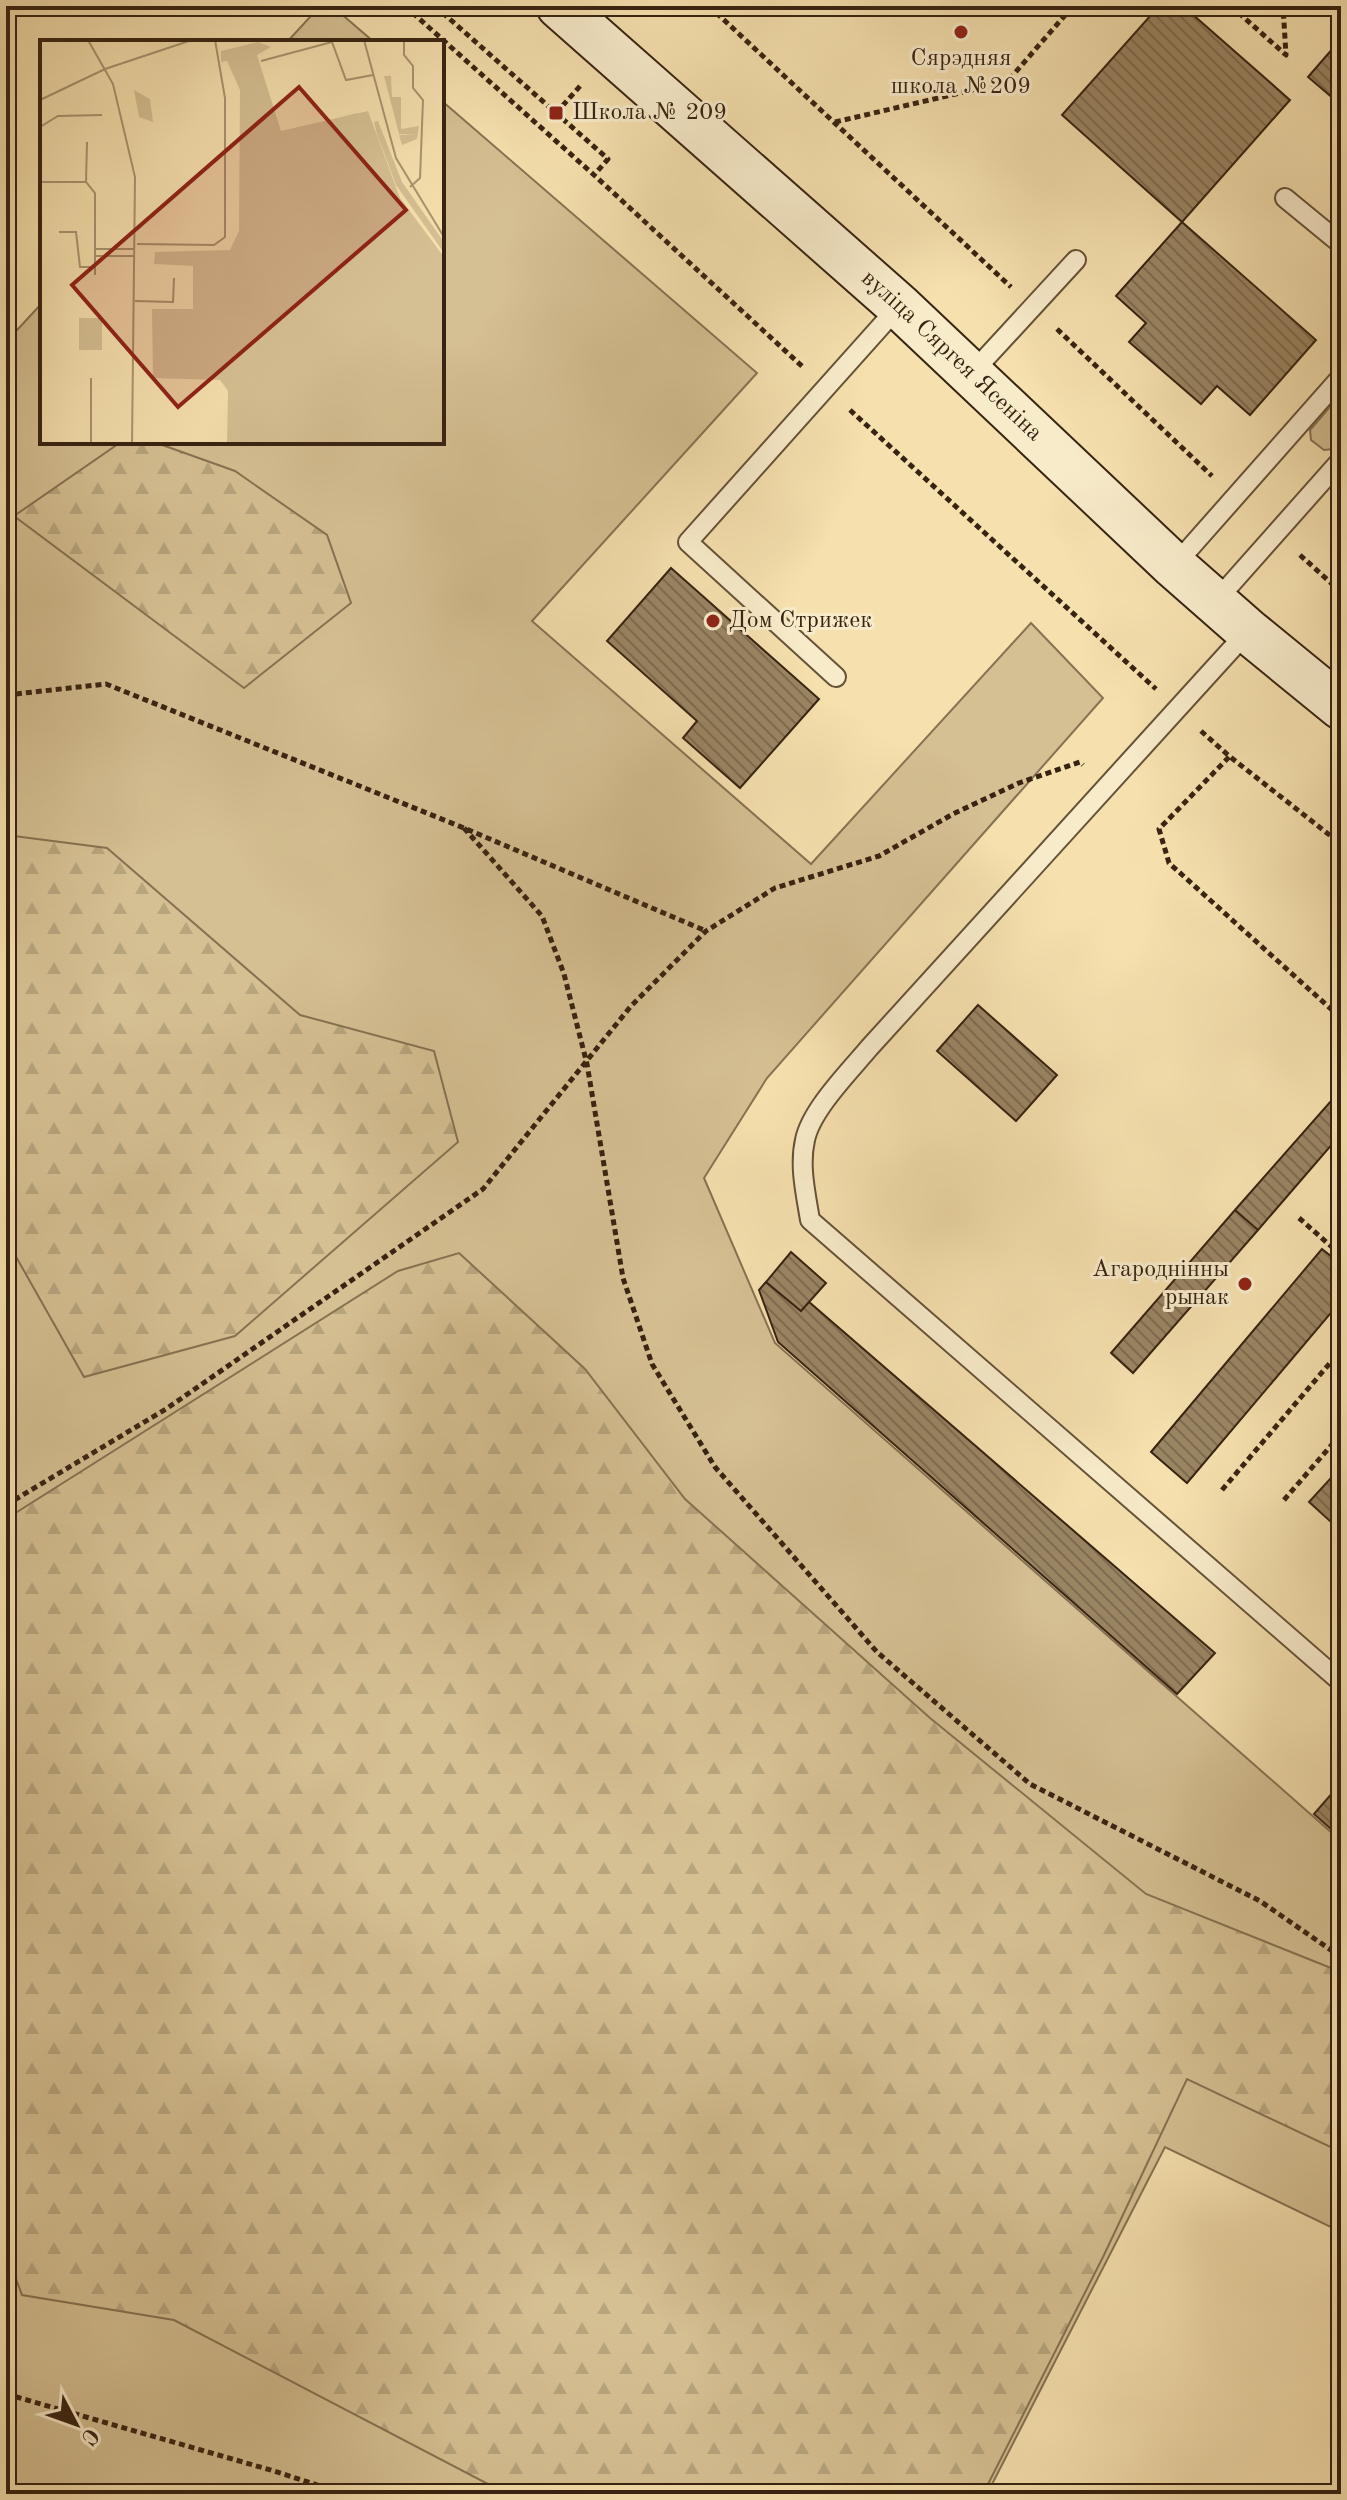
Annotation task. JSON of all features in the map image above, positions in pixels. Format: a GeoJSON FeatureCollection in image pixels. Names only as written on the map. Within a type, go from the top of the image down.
{"type":"FeatureCollection","features":[{"type":"Feature","properties":{"kind":"main road","name":"вуліца Сяргея Ясеніна"},"geometry":{"type":"LineString","coordinates":[[559,6],[899,306],[1174,566],[1341,707]]}},
{"type":"Feature","properties":{"kind":"lane"},"geometry":{"type":"LineString","coordinates":[[1285,198],[1339,238]]}},
{"type":"Feature","properties":{"kind":"lane"},"geometry":{"type":"LineString","coordinates":[[971,374],[1076,260]]}},
{"type":"Feature","properties":{"kind":"lane"},"geometry":{"type":"LineString","coordinates":[[836,677],[688,542],[899,306]]}},
{"type":"Feature","properties":{"kind":"lane"},"geometry":{"type":"LineString","coordinates":[[1174,566],[1341,377]]}},
{"type":"Feature","properties":{"kind":"lane"},"geometry":{"type":"LineString","coordinates":[[1215,602],[1341,460]]}},
{"type":"Feature","properties":{"kind":"lane"},"geometry":{"type":"LineString","coordinates":[[1248,631],[869,1048],[823,1104],[805,1138],[803,1171],[810,1220],[1341,1682]]}},
{"type":"Feature","properties":{"kind":"path"},"geometry":{"type":"LineString","coordinates":[[405,6],[443,40]]}},
{"type":"Feature","properties":{"kind":"path"},"geometry":{"type":"LineString","coordinates":[[435,6],[608,159],[594,175]]}},
{"type":"Feature","properties":{"kind":"path"},"geometry":{"type":"LineString","coordinates":[[835,122],[1007,82],[1073,6]]}},
{"type":"Feature","properties":{"kind":"path"},"geometry":{"type":"LineString","coordinates":[[1231,6],[1286,55],[1283,6]]}},
{"type":"Feature","properties":{"kind":"path"},"geometry":{"type":"LineString","coordinates":[[444,41],[1229,756],[1341,844]]}},
{"type":"Feature","properties":{"kind":"path"},"geometry":{"type":"LineString","coordinates":[[6,515],[14,516],[6,534]]}},
{"type":"Feature","properties":{"kind":"path"},"geometry":{"type":"LineString","coordinates":[[6,695],[106,684],[464,828],[706,931]]}},
{"type":"Feature","properties":{"kind":"path"},"geometry":{"type":"LineString","coordinates":[[1229,756],[1159,829],[1169,863],[1341,1018]]}},
{"type":"Feature","properties":{"kind":"path"},"geometry":{"type":"LineString","coordinates":[[6,1505],[166,1409],[483,1189],[631,1006],[706,931],[775,888],[879,856],[953,814],[1019,783],[1080,762]]}},
{"type":"Feature","properties":{"kind":"path"},"geometry":{"type":"LineString","coordinates":[[464,828],[542,916],[564,974],[587,1064],[623,1278],[652,1364],[715,1467],[877,1652],[1030,1784],[1260,1901],[1341,1957]]}},
{"type":"Feature","properties":{"kind":"path"},"geometry":{"type":"LineString","coordinates":[[1299,1218],[1341,1255]]}},
{"type":"Feature","properties":{"kind":"path"},"geometry":{"type":"LineString","coordinates":[[1222,1490],[1341,1350]]}},
{"type":"Feature","properties":{"kind":"path"},"geometry":{"type":"LineString","coordinates":[[1284,1500],[1341,1434]]}},
{"type":"Feature","properties":{"kind":"path"},"geometry":{"type":"LineString","coordinates":[[6,2394],[345,2494]]}},
{"type":"Feature","properties":{"kind":"green space"},"geometry":{"type":"Polygon","coordinates":[[[320,6],[332,6],[372,40],[289,40],[320,6]]]}},
{"type":"Feature","properties":{"kind":"green space"},"geometry":{"type":"Polygon","coordinates":[[[444,103],[757,373],[532,621],[811,864],[1031,623],[1103,698],[767,1078],[704,1178],[775,1343],[1341,1841],[1341,2232],[1165,2147],[987,2494],[6,2494],[6,342],[40,305],[40,444],[444,444],[444,103]]]}},
{"type":"Feature","properties":{"kind":"green space"},"geometry":{"type":"Polygon","coordinates":[[[1341,394],[1341,440],[1333,449],[1324,450],[1311,440],[1310,430],[1341,394]]]}},
{"type":"Feature","properties":{"kind":"green space"},"geometry":{"type":"Polygon","coordinates":[[[118,444],[160,444],[235,471],[327,535],[351,603],[244,688],[14,516],[118,444]]]}},
{"type":"Feature","properties":{"kind":"green space"},"geometry":{"type":"Polygon","coordinates":[[[6,835],[107,848],[300,1015],[434,1051],[458,1142],[235,1336],[84,1377],[6,1239],[6,835]]]}},
{"type":"Feature","properties":{"kind":"green space"},"geometry":{"type":"Polygon","coordinates":[[[459,1253],[585,1369],[685,1499],[930,1718],[1146,1894],[1341,1972],[1341,2152],[1187,2079],[1104,2255],[983,2494],[507,2494],[174,2320],[22,2295],[6,2252],[6,1519],[398,1271],[459,1253]]]}},
{"type":"Feature","properties":{"kind":"building"},"geometry":{"type":"Polygon","coordinates":[[[1159,6],[1183,6],[1290,100],[1182,222],[1062,115],[1159,6]]]}},
{"type":"Feature","properties":{"kind":"building"},"geometry":{"type":"Polygon","coordinates":[[[1341,39],[1341,105],[1308,77],[1341,39]]]}},
{"type":"Feature","properties":{"kind":"building"},"geometry":{"type":"Polygon","coordinates":[[[1182,222],[1316,340],[1250,415],[1217,386],[1201,404],[1129,342],[1146,323],[1116,296],[1182,222]]]}},
{"type":"Feature","properties":{"kind":"building"},"geometry":{"type":"Polygon","coordinates":[[[671,568],[819,699],[740,788],[683,738],[697,721],[607,641],[671,568]]]}},
{"type":"Feature","properties":{"kind":"building"},"geometry":{"type":"Polygon","coordinates":[[[978,1005],[1057,1075],[1016,1121],[937,1051],[978,1005]]]}},
{"type":"Feature","properties":{"kind":"building"},"geometry":{"type":"Polygon","coordinates":[[[1338,1093],[1341,1095],[1341,1134],[1258,1230],[1235,1210],[1338,1093]]]}},
{"type":"Feature","properties":{"kind":"building"},"geometry":{"type":"Polygon","coordinates":[[[1235,1210],[1258,1230],[1133,1373],[1111,1353],[1235,1210]]]}},
{"type":"Feature","properties":{"kind":"building"},"geometry":{"type":"Polygon","coordinates":[[[1322,1249],[1341,1264],[1341,1301],[1187,1483],[1151,1452],[1322,1249]]]}},
{"type":"Feature","properties":{"kind":"building"},"geometry":{"type":"Polygon","coordinates":[[[791,1252],[826,1283],[801,1311],[766,1282],[791,1252]]]}},
{"type":"Feature","properties":{"kind":"building"},"geometry":{"type":"Polygon","coordinates":[[[766,1282],[801,1311],[809,1302],[1215,1653],[1177,1694],[778,1342],[759,1290],[766,1282]]]}},
{"type":"Feature","properties":{"kind":"building"},"geometry":{"type":"Polygon","coordinates":[[[1341,1467],[1341,1531],[1309,1502],[1341,1467]]]}},
{"type":"Feature","properties":{"kind":"building"},"geometry":{"type":"Polygon","coordinates":[[[1341,1783],[1341,1838],[1314,1814],[1341,1783]]]}},
{"type":"Feature","properties":{"kind":"place","name":"Сярэдняя школа №209"},"geometry":{"type":"Point","coordinates":[961,32]}},
{"type":"Feature","properties":{"kind":"place","name":"Школа № 209"},"geometry":{"type":"Point","coordinates":[556,113]}},
{"type":"Feature","properties":{"kind":"place","name":"Дом Стрижек"},"geometry":{"type":"Point","coordinates":[713,621]}},
{"type":"Feature","properties":{"kind":"place","name":"Агароднінны рынак"},"geometry":{"type":"Point","coordinates":[1245,1284]}}]}
